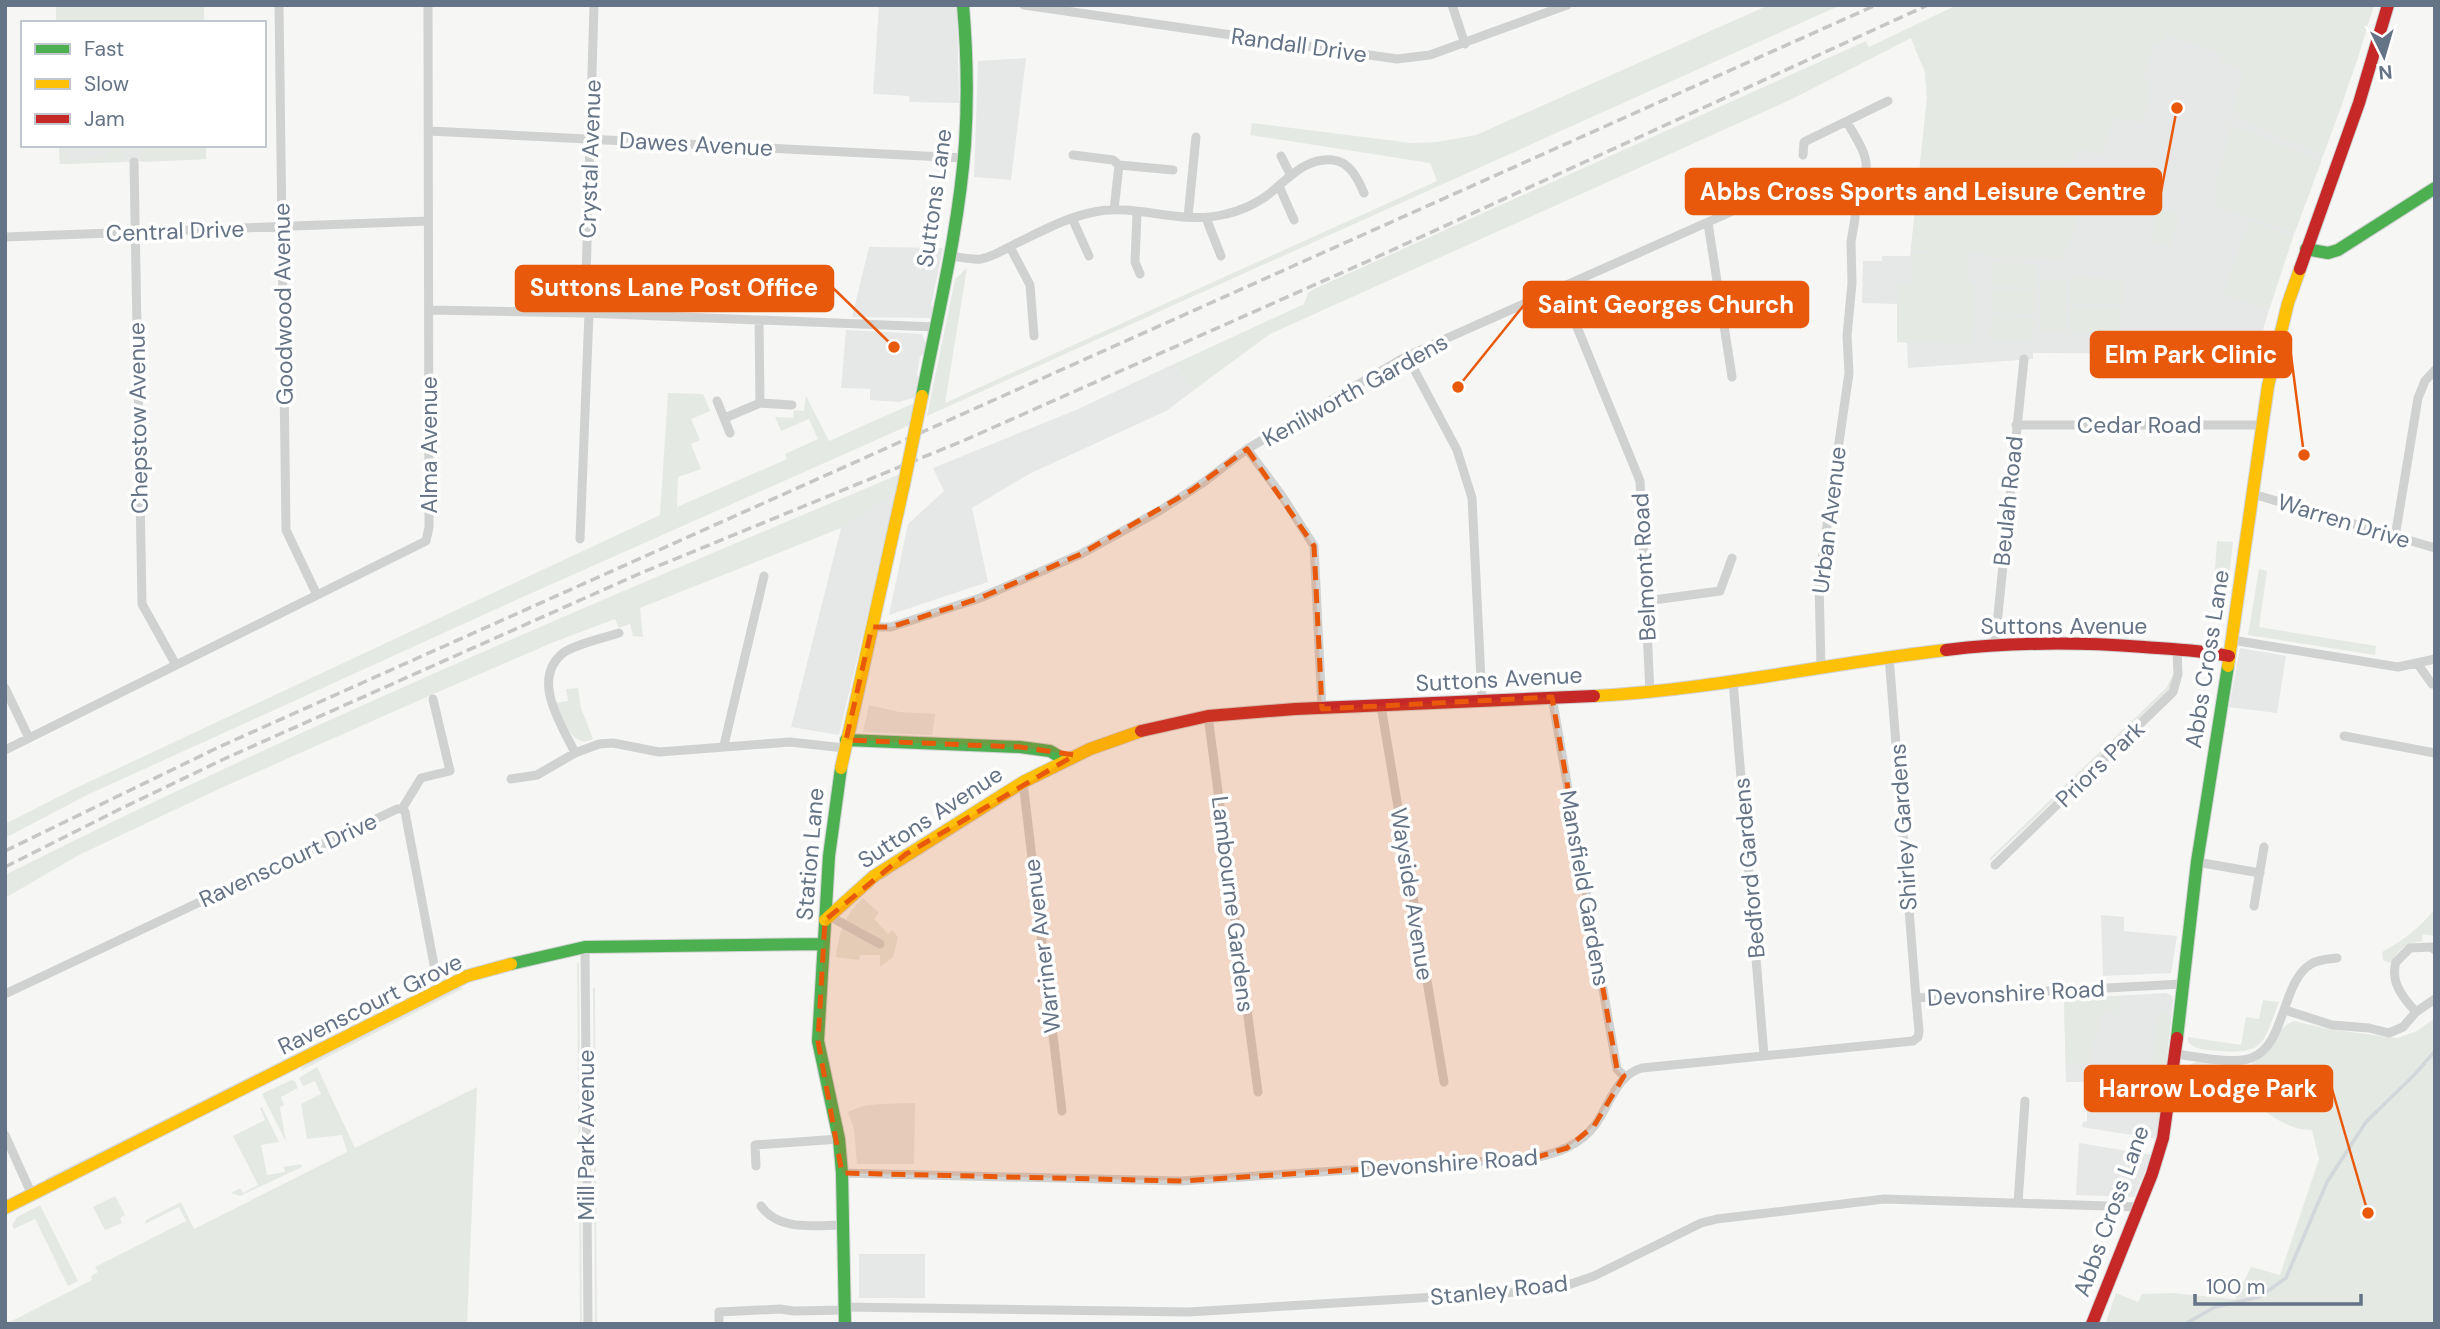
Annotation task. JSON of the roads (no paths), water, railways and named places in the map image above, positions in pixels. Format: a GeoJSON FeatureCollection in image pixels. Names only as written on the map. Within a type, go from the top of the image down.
{"type":"FeatureCollection","features":[{"type":"Feature","properties":{"kind":"street","name":"Goodwood Avenue"},"geometry":{"type":"LineString","coordinates":[[279,5],[286,530],[317,595]]}},
{"type":"Feature","properties":{"kind":"street","name":"Alma Avenue"},"geometry":{"type":"LineString","coordinates":[[5,750],[422,543],[428,535],[428,5]]}},
{"type":"Feature","properties":{"kind":"street","name":"Crystal Avenue"},"geometry":{"type":"LineString","coordinates":[[580,539],[594,5]]}},
{"type":"Feature","properties":{"kind":"street","name":"Suttons Lane"},"geometry":{"type":"LineString","coordinates":[[922,396],[950,256],[963,158],[967,51],[963,5]]}},
{"type":"Feature","properties":{"kind":"street","name":"Randall Drive"},"geometry":{"type":"LineString","coordinates":[[1024,5],[1397,59],[1430,55],[1465,44],[1567,5]]}},
{"type":"Feature","properties":{"kind":"street"},"geometry":{"type":"LineString","coordinates":[[1452,5],[1465,44]]}},
{"type":"Feature","properties":{"kind":"street","name":"Abbs Cross Lane"},"geometry":{"type":"LineString","coordinates":[[2092,1324],[2106,1284],[2140,1207],[2163,1138],[2197,862],[2277,340],[2306,249],[2359,103],[2388,5]]}},
{"type":"Feature","properties":{"kind":"street"},"geometry":{"type":"LineString","coordinates":[[1803,155],[1804,142],[1888,101]]}},
{"type":"Feature","properties":{"kind":"street"},"geometry":{"type":"LineString","coordinates":[[1847,122],[1867,166],[1864,182],[1852,199]]}},
{"type":"Feature","properties":{"kind":"street","name":"Dawes Avenue"},"geometry":{"type":"LineString","coordinates":[[429,131],[963,158]]}},
{"type":"Feature","properties":{"kind":"street"},"geometry":{"type":"LineString","coordinates":[[1188,217],[1196,137]]}},
{"type":"Feature","properties":{"kind":"street"},"geometry":{"type":"LineString","coordinates":[[1073,155],[1113,160],[1119,165],[1173,170]]}},
{"type":"Feature","properties":{"kind":"street"},"geometry":{"type":"LineString","coordinates":[[1281,156],[1290,174]]}},
{"type":"Feature","properties":{"kind":"street"},"geometry":{"type":"LineString","coordinates":[[950,256],[982,259],[1072,218],[1097,211],[1206,218],[1243,209],[1262,199],[1290,174],[1316,162],[1332,160],[1343,163],[1352,171],[1364,193]]}},
{"type":"Feature","properties":{"kind":"street","name":"Chepstow Avenue"},"geometry":{"type":"LineString","coordinates":[[134,162],[142,604],[176,665]]}},
{"type":"Feature","properties":{"kind":"street"},"geometry":{"type":"LineString","coordinates":[[1114,210],[1119,165]]}},
{"type":"Feature","properties":{"kind":"street"},"geometry":{"type":"LineString","coordinates":[[1279,186],[1294,220]]}},
{"type":"Feature","properties":{"kind":"street"},"geometry":{"type":"LineString","coordinates":[[2306,249],[2328,253],[2337,250],[2435,188]]}},
{"type":"Feature","properties":{"kind":"street","name":"Kenilworth Gardens"},"geometry":{"type":"LineString","coordinates":[[872,627],[891,627],[969,601],[1081,554],[1192,490],[1247,449],[1407,356],[1781,191],[1822,196],[1844,194],[1852,199]]}},
{"type":"Feature","properties":{"kind":"street","name":"Urban Avenue"},"geometry":{"type":"LineString","coordinates":[[1821,668],[1819,581],[1849,373],[1847,335],[1852,283],[1851,242],[1855,218],[1852,199]]}},
{"type":"Feature","properties":{"kind":"street"},"geometry":{"type":"LineString","coordinates":[[1137,213],[1135,262],[1140,274]]}},
{"type":"Feature","properties":{"kind":"street"},"geometry":{"type":"LineString","coordinates":[[1072,218],[1089,256]]}},
{"type":"Feature","properties":{"kind":"street"},"geometry":{"type":"LineString","coordinates":[[1206,218],[1221,256]]}},
{"type":"Feature","properties":{"kind":"street","name":"Central Drive"},"geometry":{"type":"LineString","coordinates":[[5,237],[428,221]]}},
{"type":"Feature","properties":{"kind":"street"},"geometry":{"type":"LineString","coordinates":[[1708,223],[1732,377]]}},
{"type":"Feature","properties":{"kind":"street"},"geometry":{"type":"LineString","coordinates":[[1010,247],[1030,285],[1034,336]]}},
{"type":"Feature","properties":{"kind":"street","name":"Belmont Road"},"geometry":{"type":"LineString","coordinates":[[1562,288],[1640,481],[1650,693]]}},
{"type":"Feature","properties":{"kind":"street"},"geometry":{"type":"LineString","coordinates":[[429,310],[587,313],[934,327]]}},
{"type":"Feature","properties":{"kind":"street"},"geometry":{"type":"LineString","coordinates":[[759,320],[761,403]]}},
{"type":"Feature","properties":{"kind":"street"},"geometry":{"type":"LineString","coordinates":[[1407,356],[1453,441],[1472,498],[1482,701]]}},
{"type":"Feature","properties":{"kind":"street","name":"Beulah Road"},"geometry":{"type":"LineString","coordinates":[[1995,644],[2024,359]]}},
{"type":"Feature","properties":{"kind":"street"},"geometry":{"type":"LineString","coordinates":[[2395,537],[2418,398],[2425,381],[2435,370]]}},
{"type":"Feature","properties":{"kind":"street","name":"Station Lane"},"geometry":{"type":"LineString","coordinates":[[845,1324],[844,1225],[839,1139],[818,1041],[823,944],[828,919],[832,824],[845,744],[905,484],[922,396]]}},
{"type":"Feature","properties":{"kind":"street"},"geometry":{"type":"LineString","coordinates":[[717,401],[730,433]]}},
{"type":"Feature","properties":{"kind":"street"},"geometry":{"type":"LineString","coordinates":[[725,418],[761,403],[792,405]]}},
{"type":"Feature","properties":{"kind":"street","name":"Cedar Road"},"geometry":{"type":"LineString","coordinates":[[2016,425],[2262,425]]}},
{"type":"Feature","properties":{"kind":"street"},"geometry":{"type":"LineString","coordinates":[[1247,449],[1314,546],[1321,709]]}},
{"type":"Feature","properties":{"kind":"street","name":"Warren Drive"},"geometry":{"type":"LineString","coordinates":[[2253,494],[2435,548]]}},
{"type":"Feature","properties":{"kind":"street"},"geometry":{"type":"LineString","coordinates":[[1646,601],[1720,591],[1732,558]]}},
{"type":"Feature","properties":{"kind":"street"},"geometry":{"type":"LineString","coordinates":[[724,745],[764,576]]}},
{"type":"Feature","properties":{"kind":"street"},"geometry":{"type":"LineString","coordinates":[[575,753],[550,699],[548,686],[551,672],[556,661],[565,652],[620,633]]}},
{"type":"Feature","properties":{"kind":"street"},"geometry":{"type":"LineString","coordinates":[[2232,640],[2398,667],[2435,659]]}},
{"type":"Feature","properties":{"kind":"street","name":"Suttons Avenue"},"geometry":{"type":"LineString","coordinates":[[828,919],[874,876],[1023,782],[1065,760],[1130,734],[1208,716],[1650,693],[1889,656],[1995,644],[2077,643],[2206,651],[2229,656]]}},
{"type":"Feature","properties":{"kind":"street","name":"Priors Park"},"geometry":{"type":"LineString","coordinates":[[1995,865],[2173,692],[2178,674],[2178,650]]}},
{"type":"Feature","properties":{"kind":"street","name":"Shirley Gardens"},"geometry":{"type":"LineString","coordinates":[[1889,656],[1916,998]]}},
{"type":"Feature","properties":{"kind":"street"},"geometry":{"type":"LineString","coordinates":[[2417,663],[2432,684]]}},
{"type":"Feature","properties":{"kind":"street","name":"Bedford Gardens"},"geometry":{"type":"LineString","coordinates":[[1732,681],[1764,1055]]}},
{"type":"Feature","properties":{"kind":"street"},"geometry":{"type":"LineString","coordinates":[[5,688],[29,738]]}},
{"type":"Feature","properties":{"kind":"street","name":"Mansfield Gardens"},"geometry":{"type":"LineString","coordinates":[[1552,698],[1617,1069],[1624,1076]]}},
{"type":"Feature","properties":{"kind":"street"},"geometry":{"type":"LineString","coordinates":[[402,809],[421,778],[450,771],[433,699]]}},
{"type":"Feature","properties":{"kind":"street","name":"Wayside Avenue"},"geometry":{"type":"LineString","coordinates":[[1381,706],[1444,1082]]}},
{"type":"Feature","properties":{"kind":"street","name":"Lambourne Gardens"},"geometry":{"type":"LineString","coordinates":[[1208,716],[1258,1092]]}},
{"type":"Feature","properties":{"kind":"street"},"geometry":{"type":"LineString","coordinates":[[2344,736],[2435,753]]}},
{"type":"Feature","properties":{"kind":"street"},"geometry":{"type":"LineString","coordinates":[[511,779],[537,775],[588,747],[613,743],[659,751],[790,741],[1020,747],[1050,751],[1065,760]]}},
{"type":"Feature","properties":{"kind":"street","name":"Warriner Avenue"},"geometry":{"type":"LineString","coordinates":[[1023,782],[1062,1111]]}},
{"type":"Feature","properties":{"kind":"street","name":"Ravenscourt Drive"},"geometry":{"type":"LineString","coordinates":[[5,993],[397,808],[405,813],[439,992]]}},
{"type":"Feature","properties":{"kind":"street"},"geometry":{"type":"LineString","coordinates":[[2254,906],[2264,847]]}},
{"type":"Feature","properties":{"kind":"street"},"geometry":{"type":"LineString","coordinates":[[2197,862],[2260,873]]}},
{"type":"Feature","properties":{"kind":"street","name":"Station Lane"},"geometry":{"type":"LineString","coordinates":[[828,919],[880,944]]}},
{"type":"Feature","properties":{"kind":"street","name":"Ravenscourt Grove"},"geometry":{"type":"LineString","coordinates":[[5,1208],[467,976],[585,947],[823,944]]}},
{"type":"Feature","properties":{"kind":"street","name":"Mill Park Avenue"},"geometry":{"type":"LineString","coordinates":[[585,947],[588,1324]]}},
{"type":"Feature","properties":{"kind":"street"},"geometry":{"type":"LineString","coordinates":[[2416,1012],[2406,1002],[2395,980],[2396,962],[2410,948],[2431,947],[2435,950]]}},
{"type":"Feature","properties":{"kind":"street"},"geometry":{"type":"LineString","coordinates":[[2175,1054],[2227,1059],[2254,1058],[2266,1046],[2302,971],[2318,961],[2337,958]]}},
{"type":"Feature","properties":{"kind":"street","name":"Devonshire Road"},"geometry":{"type":"LineString","coordinates":[[842,1173],[1181,1181],[1534,1158],[1559,1152],[1581,1139],[1594,1126],[1624,1076],[1642,1068],[1913,1041],[1918,1037],[1919,1031],[1916,998],[2182,984]]}},
{"type":"Feature","properties":{"kind":"street"},"geometry":{"type":"LineString","coordinates":[[2285,1010],[2324,1023],[2389,1033],[2403,1027],[2416,1012],[2435,999]]}},
{"type":"Feature","properties":{"kind":"street"},"geometry":{"type":"LineString","coordinates":[[2018,1203],[2025,1101]]}},
{"type":"Feature","properties":{"kind":"street"},"geometry":{"type":"LineString","coordinates":[[5,1135],[32,1195]]}},
{"type":"Feature","properties":{"kind":"street"},"geometry":{"type":"LineString","coordinates":[[756,1166],[755,1145],[839,1139]]}},
{"type":"Feature","properties":{"kind":"street","name":"Stanley Road"},"geometry":{"type":"LineString","coordinates":[[719,1321],[719,1312],[780,1308],[794,1311],[844,1308],[1188,1312],[1522,1292],[1568,1285],[1594,1276],[1693,1227],[1717,1219],[1863,1200],[2140,1207]]}},
{"type":"Feature","properties":{"kind":"street"},"geometry":{"type":"LineString","coordinates":[[761,1206],[767,1214],[783,1222],[844,1225]]}},
{"type":"Feature","properties":{"kind":"waterway"},"geometry":{"type":"LineString","coordinates":[[2185,1324],[2215,1307],[2259,1297],[2286,1278],[2327,1182],[2366,1122],[2435,1051]]}},
{"type":"Feature","properties":{"kind":"railway"},"geometry":{"type":"LineString","coordinates":[[5,851],[219,747],[1876,5]]}},
{"type":"Feature","properties":{"kind":"railway"},"geometry":{"type":"LineString","coordinates":[[5,867],[224,759],[641,573],[965,440],[1366,262],[1928,5]]}},
{"type":"Feature","properties":{"kind":"place","name":"Abbs Cross Sports and Leisure Centre"},"geometry":{"type":"Point","coordinates":[2177,108]}},
{"type":"Feature","properties":{"kind":"place","name":"Suttons Lane Post Office"},"geometry":{"type":"Point","coordinates":[894,347]}},
{"type":"Feature","properties":{"kind":"place","name":"Saint Georges Church"},"geometry":{"type":"Point","coordinates":[1458,387]}},
{"type":"Feature","properties":{"kind":"place","name":"Elm Park Clinic"},"geometry":{"type":"Point","coordinates":[2304,455]}},
{"type":"Feature","properties":{"kind":"place","name":"Harrow Lodge Park"},"geometry":{"type":"Point","coordinates":[2368,1213]}}]}
